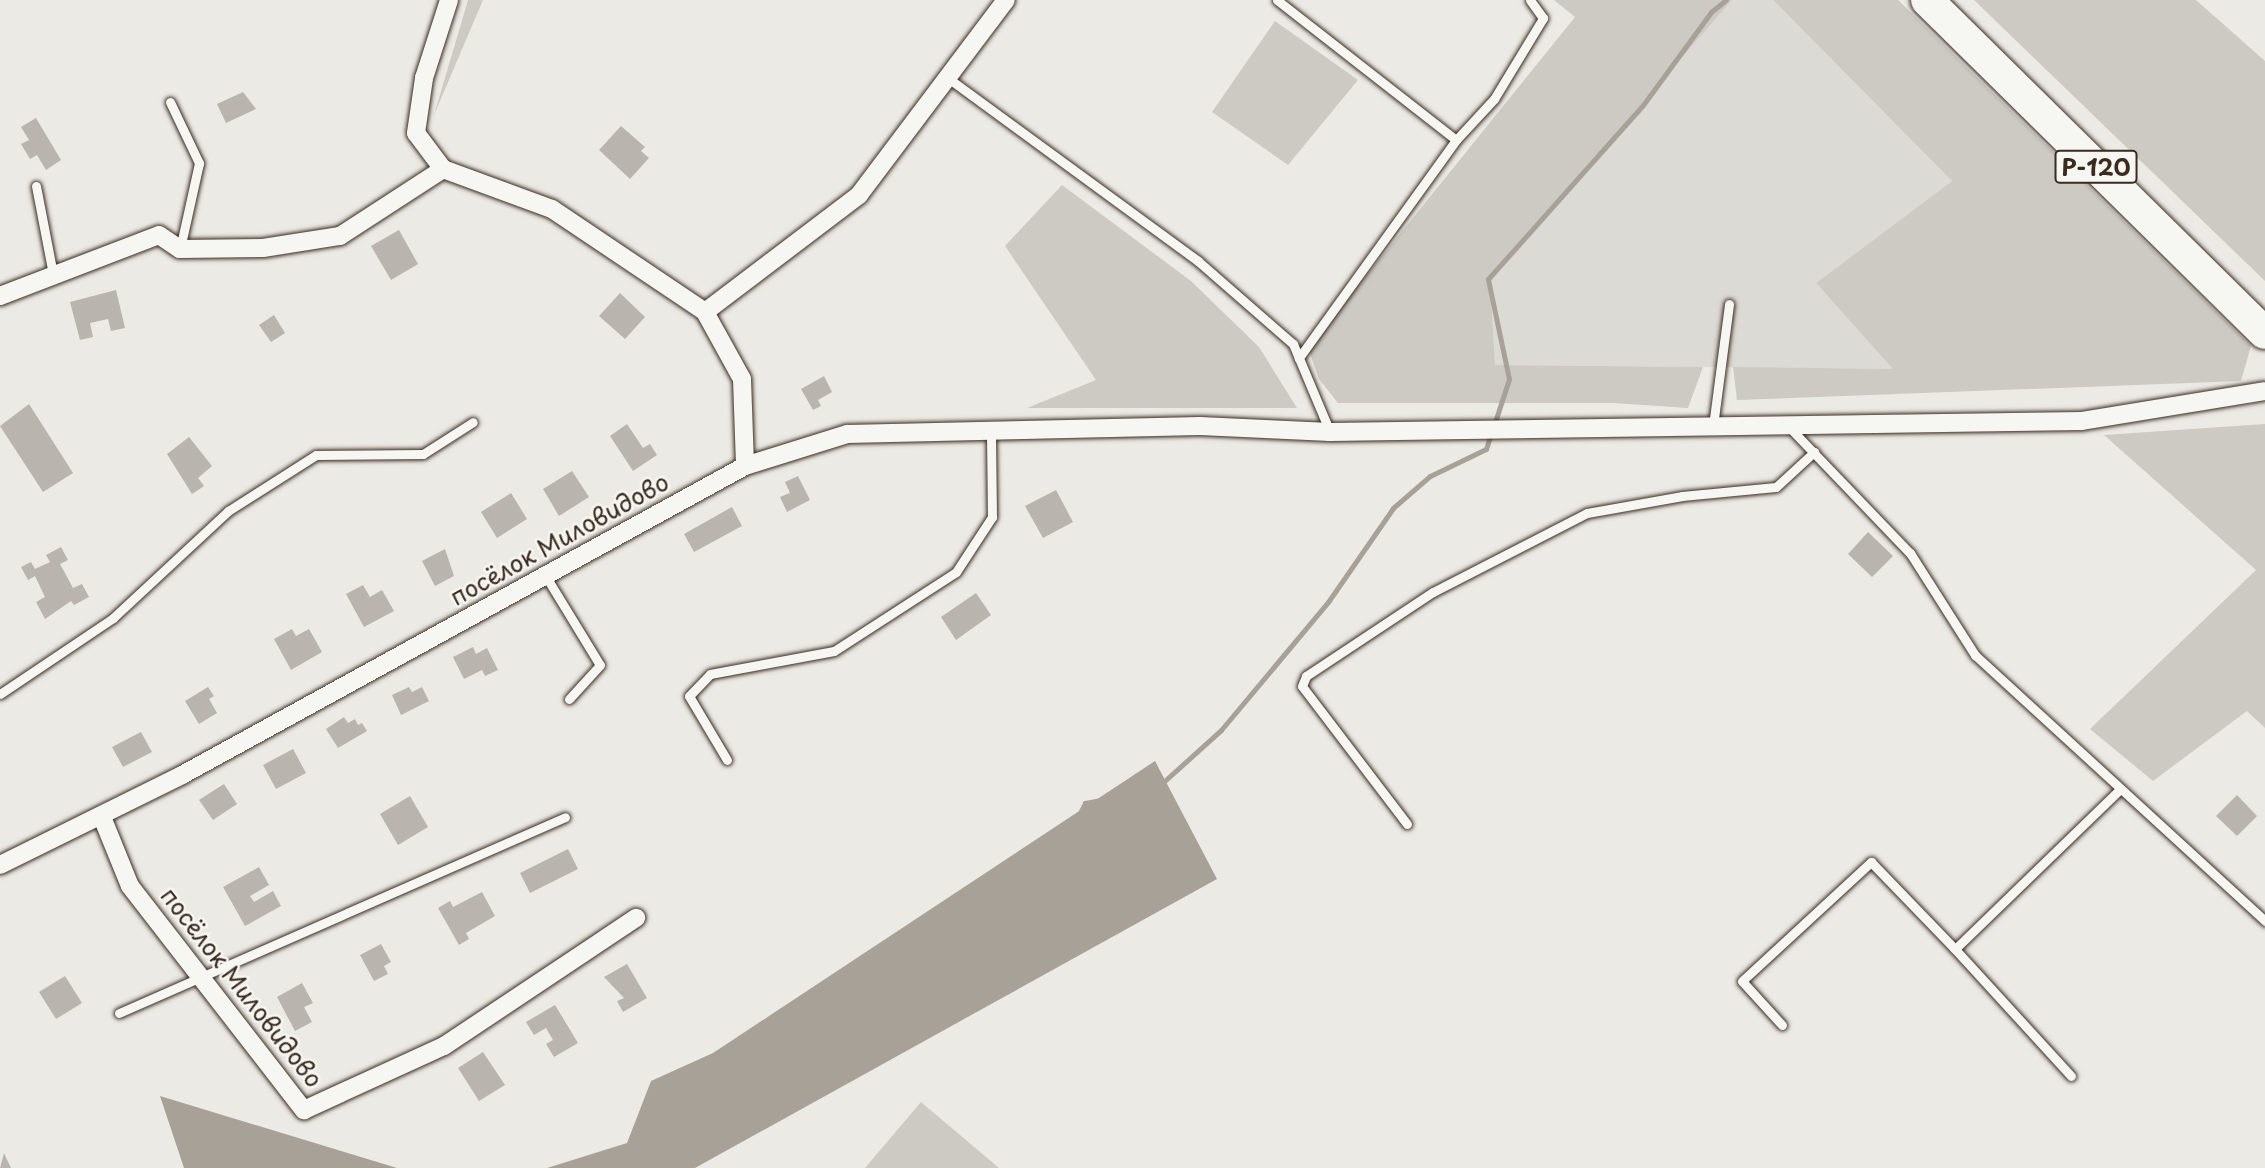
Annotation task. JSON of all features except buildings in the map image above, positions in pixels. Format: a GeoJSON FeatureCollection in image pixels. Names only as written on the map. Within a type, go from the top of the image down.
{"type":"FeatureCollection","features":[{"type":"Feature","properties":{"kind":"highway","name":"Р-120"},"geometry":{"type":"LineString","coordinates":[[1927,0],[2265,333]]}},
{"type":"Feature","properties":{"kind":"street"},"geometry":{"type":"LineString","coordinates":[[449,0],[424,78],[416,133],[443,169],[552,209],[705,312],[742,379],[745,466]]}},
{"type":"Feature","properties":{"kind":"street"},"geometry":{"type":"LineString","coordinates":[[705,312],[859,195],[1006,0]]}},
{"type":"Feature","properties":{"kind":"street"},"geometry":{"type":"LineString","coordinates":[[0,296],[159,235],[180,249],[263,248],[340,236],[443,169]]}},
{"type":"Feature","properties":{"kind":"street","name":"посёлок Миловидово"},"geometry":{"type":"LineString","coordinates":[[0,865],[102,817],[544,573],[745,466],[847,433],[1200,426],[1330,432],[2082,421],[2265,391]]}},
{"type":"Feature","properties":{"kind":"street","name":"посёлок Миловидово"},"geometry":{"type":"LineString","coordinates":[[102,817],[130,886],[304,1110],[444,1046],[636,918]]}},
{"type":"Feature","properties":{"kind":"lane"},"geometry":{"type":"LineString","coordinates":[[1278,0],[1456,140]]}},
{"type":"Feature","properties":{"kind":"lane"},"geometry":{"type":"LineString","coordinates":[[1299,358],[1456,140],[1494,99],[1543,19],[1530,0]]}},
{"type":"Feature","properties":{"kind":"lane"},"geometry":{"type":"LineString","coordinates":[[948,78],[1198,261],[1293,344],[1330,432]]}},
{"type":"Feature","properties":{"kind":"lane"},"geometry":{"type":"LineString","coordinates":[[170,102],[199,163],[180,249]]}},
{"type":"Feature","properties":{"kind":"lane"},"geometry":{"type":"LineString","coordinates":[[36,186],[53,274]]}},
{"type":"Feature","properties":{"kind":"lane"},"geometry":{"type":"LineString","coordinates":[[1713,426],[1729,304]]}},
{"type":"Feature","properties":{"kind":"lane"},"geometry":{"type":"LineString","coordinates":[[0,694],[113,618],[228,511],[316,455],[423,454],[473,422]]}},
{"type":"Feature","properties":{"kind":"lane"},"geometry":{"type":"LineString","coordinates":[[1787,425],[1910,553],[1975,655],[2119,791],[2265,921]]}},
{"type":"Feature","properties":{"kind":"lane"},"geometry":{"type":"LineString","coordinates":[[727,760],[689,695],[710,674],[834,651],[957,572],[992,517],[991,431]]}},
{"type":"Feature","properties":{"kind":"lane"},"geometry":{"type":"LineString","coordinates":[[1407,824],[1302,686],[1306,676],[1433,592],[1587,513],[1682,496],[1776,487],[1814,452]]}},
{"type":"Feature","properties":{"kind":"lane"},"geometry":{"type":"LineString","coordinates":[[544,573],[600,665],[569,699]]}},
{"type":"Feature","properties":{"kind":"lane"},"geometry":{"type":"LineString","coordinates":[[1955,950],[2119,791]]}},
{"type":"Feature","properties":{"kind":"lane"},"geometry":{"type":"LineString","coordinates":[[119,1013],[565,817]]}},
{"type":"Feature","properties":{"kind":"lane"},"geometry":{"type":"LineString","coordinates":[[1782,1025],[1742,981],[1871,862],[2071,1076]]}},
{"type":"Feature","properties":{"kind":"shaded area"},"geometry":{"type":"Polygon","coordinates":[[[468,0],[483,0],[434,115],[468,0]]]}},
{"type":"Feature","properties":{"kind":"shaded area"},"geometry":{"type":"Polygon","coordinates":[[[1554,0],[1732,0],[1490,278],[1495,365],[1703,367],[1688,408],[1613,403],[1338,403],[1319,379],[1308,348],[1575,17],[1554,0]]]}},
{"type":"Feature","properties":{"kind":"shaded area"},"geometry":{"type":"Polygon","coordinates":[[[1732,0],[1773,0],[1952,181],[1816,283],[1894,369],[1495,365],[1490,277],[1732,0]]]}},
{"type":"Feature","properties":{"kind":"shaded area"},"geometry":{"type":"Polygon","coordinates":[[[1773,0],[1898,0],[2251,346],[2241,381],[1737,400],[1733,367],[1893,369],[1816,283],[1952,181],[1773,0]]]}},
{"type":"Feature","properties":{"kind":"shaded area"},"geometry":{"type":"Polygon","coordinates":[[[1974,0],[2196,0],[2265,61],[2265,281],[1974,0]]]}},
{"type":"Feature","properties":{"kind":"shaded area"},"geometry":{"type":"Polygon","coordinates":[[[1275,21],[1358,80],[1288,165],[1212,112],[1275,21]]]}},
{"type":"Feature","properties":{"kind":"shaded area"},"geometry":{"type":"Polygon","coordinates":[[[1062,185],[1191,281],[1259,347],[1297,408],[1027,408],[1096,380],[1005,246],[1062,185]]]}},
{"type":"Feature","properties":{"kind":"shaded area"},"geometry":{"type":"Polygon","coordinates":[[[2265,424],[2265,728],[2247,711],[2153,781],[2090,729],[2256,570],[2104,435],[2265,424]]]}},
{"type":"Feature","properties":{"kind":"shaded area"},"geometry":{"type":"Polygon","coordinates":[[[1155,761],[1217,879],[695,1168],[547,1168],[627,1143],[651,1081],[713,1053],[1155,761]]]}},
{"type":"Feature","properties":{"kind":"shaded area"},"geometry":{"type":"Polygon","coordinates":[[[160,1096],[397,1168],[184,1168],[160,1096]]]}},
{"type":"Feature","properties":{"kind":"shaded area"},"geometry":{"type":"Polygon","coordinates":[[[921,1102],[999,1168],[865,1168],[921,1102]]]}},
{"type":"Feature","properties":{"kind":"waterway"},"geometry":{"type":"LineString","coordinates":[[1494,425],[1509,379],[1488,279],[1643,105],[1711,12],[1726,0]]}},
{"type":"Feature","properties":{"kind":"waterway"},"geometry":{"type":"LineString","coordinates":[[1160,785],[1221,730],[1328,602],[1393,508],[1430,476],[1486,449],[1491,434]]}},
{"type":"Feature","properties":{"kind":"waterway"},"geometry":{"type":"LineString","coordinates":[[1080,813],[1085,803],[1100,800]]}}]}
